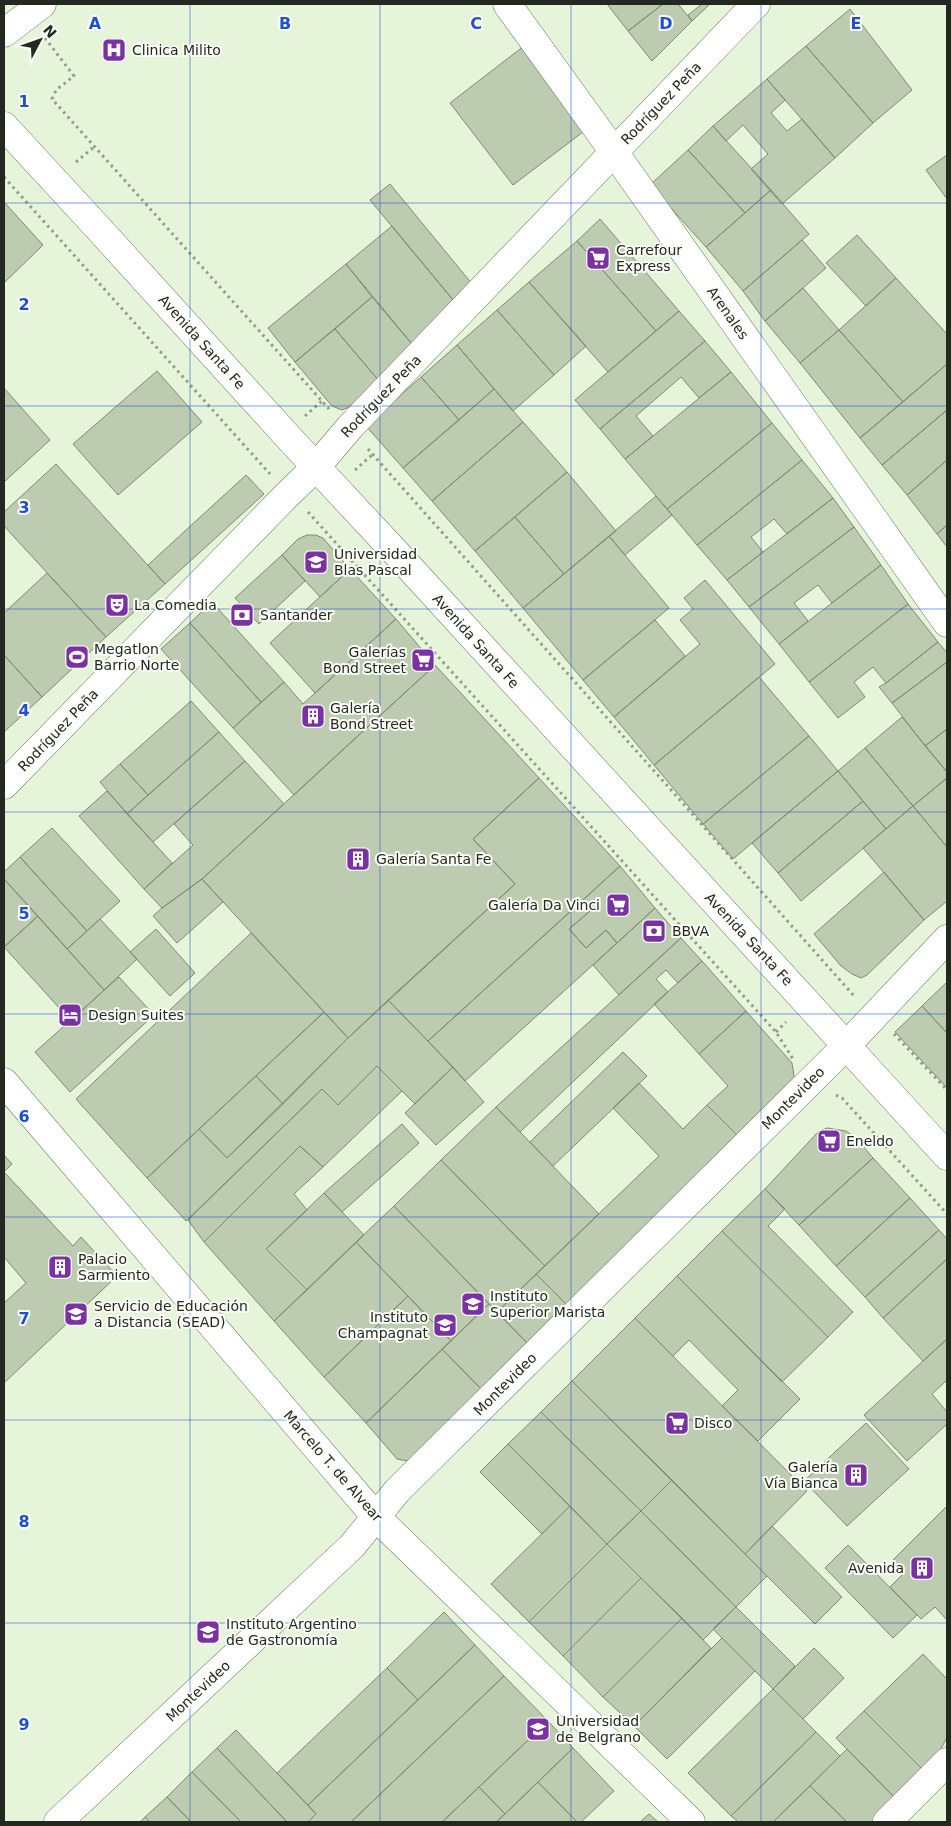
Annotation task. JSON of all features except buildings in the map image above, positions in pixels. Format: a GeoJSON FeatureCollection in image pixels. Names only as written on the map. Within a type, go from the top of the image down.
{"type":"FeatureCollection","features":[{"type":"Feature","properties":{"kind":"street","name":"Arenales"},"geometry":{"type":"LineString","coordinates":[[507,4],[947,623]]}},
{"type":"Feature","properties":{"kind":"street","name":"Rodríguez Peña"},"geometry":{"type":"LineString","coordinates":[[4,785],[287,495],[316,468],[350,426],[756,4]]}},
{"type":"Feature","properties":{"kind":"street"},"geometry":{"type":"LineString","coordinates":[[4,33],[35,9]]}},
{"type":"Feature","properties":{"kind":"street","name":"Avenida Santa Fe"},"geometry":{"type":"LineString","coordinates":[[4,126],[947,1156]]}},
{"type":"Feature","properties":{"kind":"street","name":"Montevideo"},"geometry":{"type":"LineString","coordinates":[[58,1822],[352,1546],[404,1484],[846,1046],[947,938]]}},
{"type":"Feature","properties":{"kind":"street","name":"Marcelo T. de Alvear"},"geometry":{"type":"LineString","coordinates":[[4,1082],[376,1517],[691,1822]]}},
{"type":"Feature","properties":{"kind":"street"},"geometry":{"type":"LineString","coordinates":[[887,1822],[947,1762]]}},
{"type":"Feature","properties":{"kind":"path"},"geometry":{"type":"LineString","coordinates":[[35,9],[74,76],[56,90],[52,99],[322,401],[350,426],[834,976],[900,1040],[947,1090]]}},
{"type":"Feature","properties":{"kind":"path"},"geometry":{"type":"LineString","coordinates":[[4,177],[259,459],[287,495],[310,514],[776,1032],[808,1083],[842,1098],[947,1214]]}},
{"type":"Feature","properties":{"kind":"place","name":"Clinica Milito"},"geometry":{"type":"Point","coordinates":[114,50]}},
{"type":"Feature","properties":{"kind":"place","name":"Carrefour Express"},"geometry":{"type":"Point","coordinates":[598,258]}},
{"type":"Feature","properties":{"kind":"place","name":"Universidad Blas Pascal"},"geometry":{"type":"Point","coordinates":[316,562]}},
{"type":"Feature","properties":{"kind":"place","name":"La Comedia"},"geometry":{"type":"Point","coordinates":[117,605]}},
{"type":"Feature","properties":{"kind":"place","name":"Santander"},"geometry":{"type":"Point","coordinates":[242,615]}},
{"type":"Feature","properties":{"kind":"place","name":"Megatlon Barrio Norte"},"geometry":{"type":"Point","coordinates":[77,657]}},
{"type":"Feature","properties":{"kind":"place","name":"Galerías Bond Street"},"geometry":{"type":"Point","coordinates":[423,660]}},
{"type":"Feature","properties":{"kind":"place","name":"Galería Bond Street"},"geometry":{"type":"Point","coordinates":[313,716]}},
{"type":"Feature","properties":{"kind":"place","name":"Galería Santa Fe"},"geometry":{"type":"Point","coordinates":[358,859]}},
{"type":"Feature","properties":{"kind":"place","name":"Galería Da Vinci"},"geometry":{"type":"Point","coordinates":[618,905]}},
{"type":"Feature","properties":{"kind":"place","name":"BBVA"},"geometry":{"type":"Point","coordinates":[654,931]}},
{"type":"Feature","properties":{"kind":"place","name":"Design Suites"},"geometry":{"type":"Point","coordinates":[70,1015]}},
{"type":"Feature","properties":{"kind":"place","name":"Eneldo"},"geometry":{"type":"Point","coordinates":[829,1141]}},
{"type":"Feature","properties":{"kind":"place","name":"Palacio Sarmiento"},"geometry":{"type":"Point","coordinates":[60,1267]}},
{"type":"Feature","properties":{"kind":"place","name":"Instituto Superior Marista"},"geometry":{"type":"Point","coordinates":[473,1304]}},
{"type":"Feature","properties":{"kind":"place","name":"Servicio de Educación a Distancia (SEAD)"},"geometry":{"type":"Point","coordinates":[76,1314]}},
{"type":"Feature","properties":{"kind":"place","name":"Instituto Champagnat"},"geometry":{"type":"Point","coordinates":[445,1325]}},
{"type":"Feature","properties":{"kind":"place","name":"Disco"},"geometry":{"type":"Point","coordinates":[677,1423]}},
{"type":"Feature","properties":{"kind":"place","name":"Galería Vía Bianca"},"geometry":{"type":"Point","coordinates":[856,1475]}},
{"type":"Feature","properties":{"kind":"place","name":"Avenida"},"geometry":{"type":"Point","coordinates":[922,1568]}},
{"type":"Feature","properties":{"kind":"place","name":"Instituto Argentino de Gastronomía"},"geometry":{"type":"Point","coordinates":[208,1632]}},
{"type":"Feature","properties":{"kind":"place","name":"Universidad de Belgrano"},"geometry":{"type":"Point","coordinates":[538,1729]}}]}
